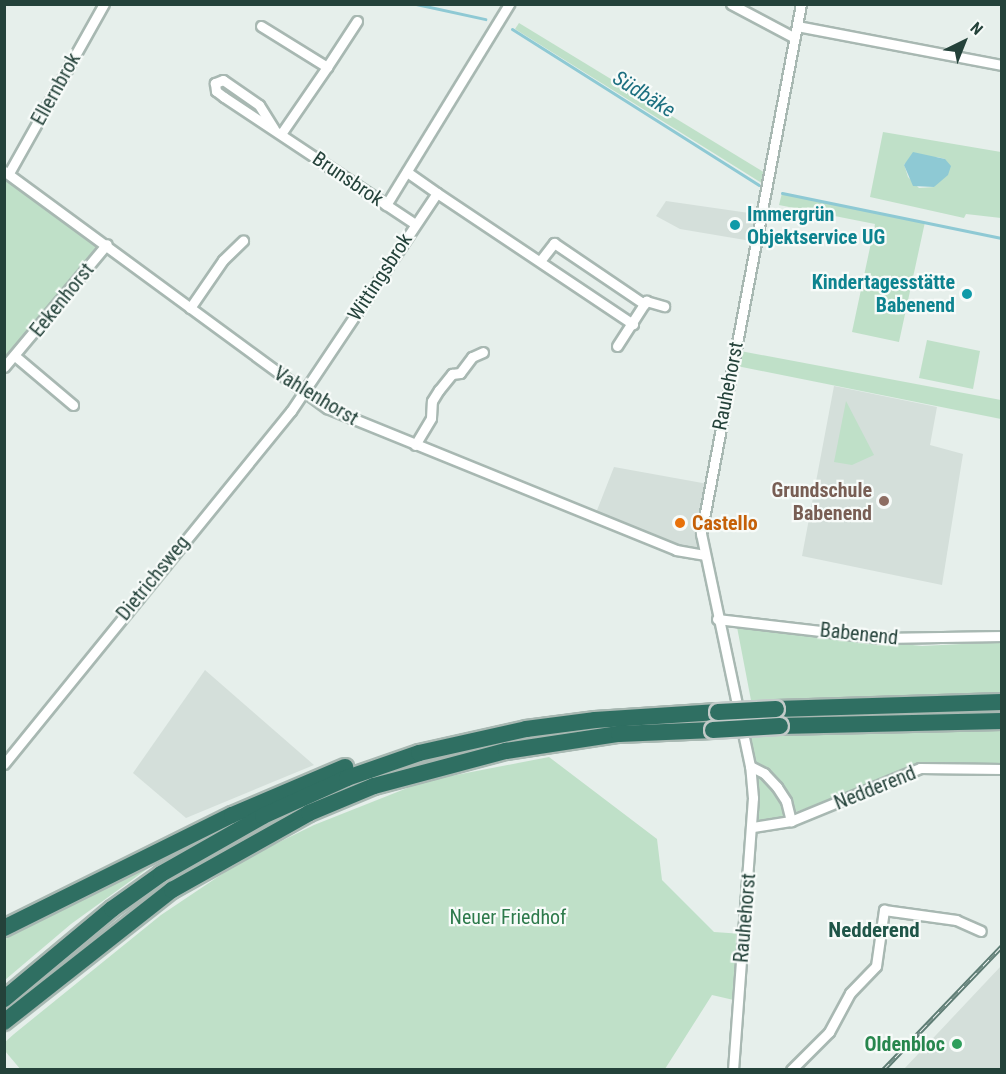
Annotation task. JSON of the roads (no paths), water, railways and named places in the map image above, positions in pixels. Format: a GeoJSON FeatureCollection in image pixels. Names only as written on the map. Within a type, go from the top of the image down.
{"type":"FeatureCollection","features":[{"type":"Feature","properties":{"kind":"highway"},"geometry":{"type":"LineString","coordinates":[[4,928],[292,788],[377,757],[419,753],[563,724],[776,709],[1002,702]]}},
{"type":"Feature","properties":{"kind":"highway"},"geometry":{"type":"LineString","coordinates":[[4,1022],[172,891],[309,813],[374,786],[506,752],[619,734],[780,726],[1002,721]]}},
{"type":"Feature","properties":{"kind":"highway"},"geometry":{"type":"LineString","coordinates":[[4,999],[112,909],[210,844],[311,793],[419,753]]}},
{"type":"Feature","properties":{"kind":"street","name":"Ellernbrok"},"geometry":{"type":"LineString","coordinates":[[7,172],[104,4]]}},
{"type":"Feature","properties":{"kind":"street","name":"Wittingsbrok"},"geometry":{"type":"LineString","coordinates":[[386,205],[509,4]]}},
{"type":"Feature","properties":{"kind":"street"},"geometry":{"type":"LineString","coordinates":[[731,4],[795,38]]}},
{"type":"Feature","properties":{"kind":"street","name":"Rauhehorst"},"geometry":{"type":"LineString","coordinates":[[733,1070],[753,827],[750,766],[703,555],[703,509],[801,4]]}},
{"type":"Feature","properties":{"kind":"street"},"geometry":{"type":"LineString","coordinates":[[277,132],[327,67],[357,21]]}},
{"type":"Feature","properties":{"kind":"street"},"geometry":{"type":"LineString","coordinates":[[261,26],[327,67]]}},
{"type":"Feature","properties":{"kind":"street"},"geometry":{"type":"LineString","coordinates":[[797,26],[1002,65]]}},
{"type":"Feature","properties":{"kind":"street","name":"Brunsbrok"},"geometry":{"type":"LineString","coordinates":[[277,132],[259,105],[223,80],[215,83],[216,91],[277,132],[386,205],[415,224]]}},
{"type":"Feature","properties":{"kind":"street","name":"Vahlenhorst"},"geometry":{"type":"LineString","coordinates":[[7,172],[107,244],[303,393],[351,420],[676,550],[703,555]]}},
{"type":"Feature","properties":{"kind":"street"},"geometry":{"type":"LineString","coordinates":[[407,172],[633,324]]}},
{"type":"Feature","properties":{"kind":"street","name":"Wittingsbrok"},"geometry":{"type":"LineString","coordinates":[[303,393],[437,193]]}},
{"type":"Feature","properties":{"kind":"street"},"geometry":{"type":"LineString","coordinates":[[190,308],[223,260],[243,241]]}},
{"type":"Feature","properties":{"kind":"street"},"geometry":{"type":"LineString","coordinates":[[540,261],[555,243],[644,304],[664,306]]}},
{"type":"Feature","properties":{"kind":"street","name":"Eekenhorst"},"geometry":{"type":"LineString","coordinates":[[4,367],[107,244]]}},
{"type":"Feature","properties":{"kind":"street"},"geometry":{"type":"LineString","coordinates":[[617,346],[644,304]]}},
{"type":"Feature","properties":{"kind":"street"},"geometry":{"type":"LineString","coordinates":[[415,446],[431,418],[432,401],[439,390],[452,374],[460,373],[472,357],[483,352]]}},
{"type":"Feature","properties":{"kind":"street"},"geometry":{"type":"LineString","coordinates":[[15,356],[73,405]]}},
{"type":"Feature","properties":{"kind":"street","name":"Dietrichsweg"},"geometry":{"type":"LineString","coordinates":[[4,764],[303,393]]}},
{"type":"Feature","properties":{"kind":"street","name":"Babenend"},"geometry":{"type":"LineString","coordinates":[[717,619],[881,638],[1002,636]]}},
{"type":"Feature","properties":{"kind":"street"},"geometry":{"type":"LineString","coordinates":[[750,766],[764,773],[777,787],[786,801],[791,821]]}},
{"type":"Feature","properties":{"kind":"street","name":"Nedderend"},"geometry":{"type":"LineString","coordinates":[[753,827],[791,821],[920,768],[1002,769]]}},
{"type":"Feature","properties":{"kind":"street"},"geometry":{"type":"LineString","coordinates":[[790,1070],[829,1032],[850,993],[876,966],[884,910],[956,920],[981,931]]}},
{"type":"Feature","properties":{"kind":"water"},"geometry":{"type":"Polygon","coordinates":[[[913,152],[945,159],[951,166],[948,175],[934,187],[913,186],[904,165],[913,152]]]}},
{"type":"Feature","properties":{"kind":"waterway","name":"Südbäke"},"geometry":{"type":"LineString","coordinates":[[416,4],[485,19]]}},
{"type":"Feature","properties":{"kind":"waterway","name":"Südbäke"},"geometry":{"type":"LineString","coordinates":[[512,29],[759,185]]}},
{"type":"Feature","properties":{"kind":"waterway","name":"Südbäke"},"geometry":{"type":"LineString","coordinates":[[782,193],[1002,238]]}},
{"type":"Feature","properties":{"kind":"railway"},"geometry":{"type":"LineString","coordinates":[[883,1070],[1002,946]]}},
{"type":"Feature","properties":{"kind":"place","name":"Immergrün Objektservice UG"},"geometry":{"type":"Point","coordinates":[735,225]}},
{"type":"Feature","properties":{"kind":"place","name":"Kindertagesstätte Babenend"},"geometry":{"type":"Point","coordinates":[967,294]}},
{"type":"Feature","properties":{"kind":"place","name":"Grundschule Babenend"},"geometry":{"type":"Point","coordinates":[884,501]}},
{"type":"Feature","properties":{"kind":"place","name":"Castello"},"geometry":{"type":"Point","coordinates":[680,523]}},
{"type":"Feature","properties":{"kind":"place","name":"Oldenbloc"},"geometry":{"type":"Point","coordinates":[957,1044]}},
{"type":"Feature","properties":{"kind":"district","name":"Nedderend"},"geometry":{"type":"Point","coordinates":[874,930]}},
{"type":"Feature","properties":{"kind":"park label","name":"Neuer Friedhof"},"geometry":{"type":"Point","coordinates":[508,917]}}]}
